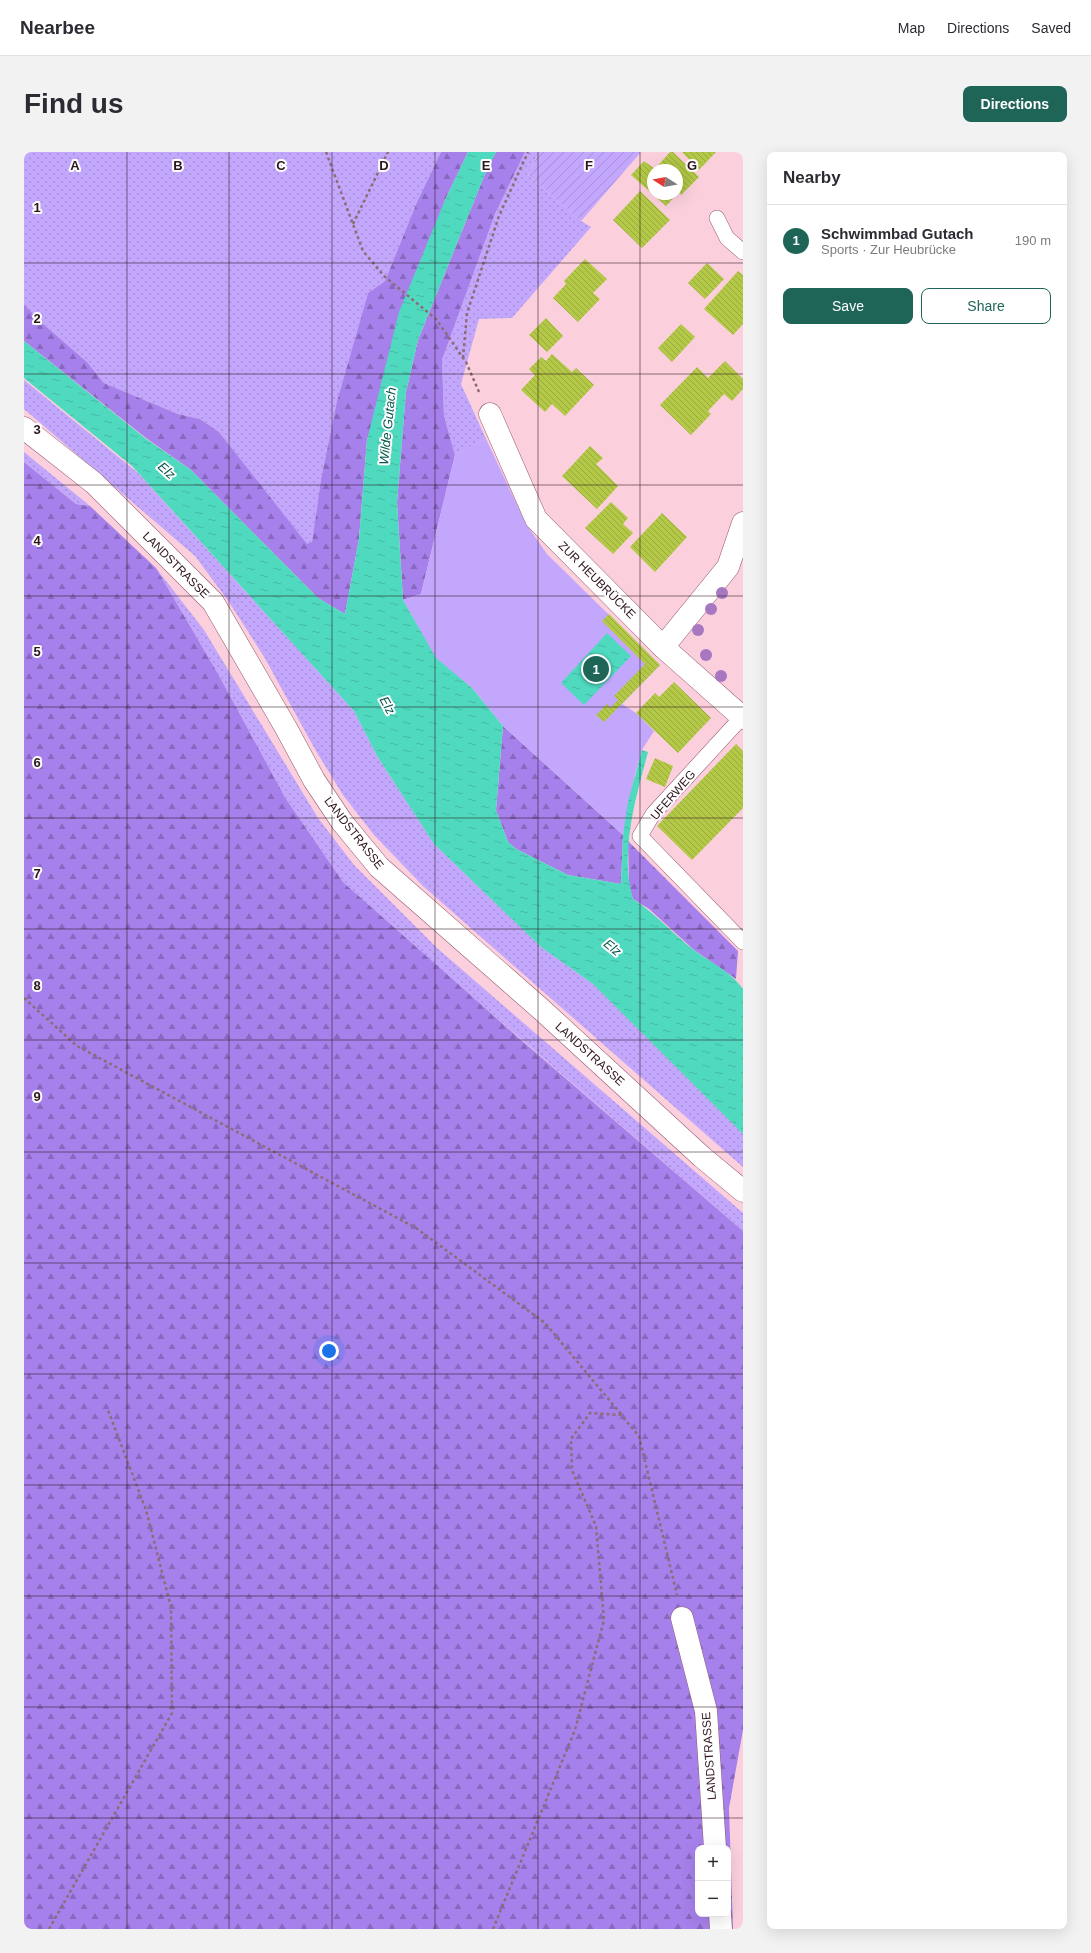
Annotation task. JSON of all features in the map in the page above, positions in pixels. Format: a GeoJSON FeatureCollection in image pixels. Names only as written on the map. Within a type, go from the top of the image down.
{"type":"FeatureCollection","features":[{"type":"Feature","properties":{"kind":"street","name":"ZUR HEUBRÜCKE"},"geometry":{"type":"LineString","coordinates":[[490,414],[536,519],[663,647],[742,718]]}},
{"type":"Feature","properties":{"kind":"street","name":"LANDSTRASSE"},"geometry":{"type":"LineString","coordinates":[[24,428],[94,483],[214,602],[314,780],[342,822],[379,867],[542,1010],[702,1157],[743,1191]]}},
{"type":"Feature","properties":{"kind":"street"},"geometry":{"type":"LineString","coordinates":[[663,647],[728,567],[743,523]]}},
{"type":"Feature","properties":{"kind":"street","name":"LANDSTRASSE"},"geometry":{"type":"LineString","coordinates":[[682,1618],[706,1711],[715,1845]]}},
{"type":"Feature","properties":{"kind":"street"},"geometry":{"type":"LineString","coordinates":[[720,1917],[721,1929]]}},
{"type":"Feature","properties":{"kind":"lane"},"geometry":{"type":"LineString","coordinates":[[717,218],[727,238],[743,252]]}},
{"type":"Feature","properties":{"kind":"lane","name":"UFERWEG"},"geometry":{"type":"LineString","coordinates":[[742,718],[653,814],[640,836],[743,942]]}},
{"type":"Feature","properties":{"kind":"path"},"geometry":{"type":"LineString","coordinates":[[326,152],[363,251],[384,276],[436,319],[463,359],[490,414]]}},
{"type":"Feature","properties":{"kind":"path"},"geometry":{"type":"LineString","coordinates":[[353,224],[388,152]]}},
{"type":"Feature","properties":{"kind":"path"},"geometry":{"type":"LineString","coordinates":[[463,359],[467,313],[499,216],[528,152]]}},
{"type":"Feature","properties":{"kind":"path"},"geometry":{"type":"LineString","coordinates":[[24,998],[77,1046],[416,1228],[545,1323],[639,1436],[682,1618]]}},
{"type":"Feature","properties":{"kind":"path"},"geometry":{"type":"LineString","coordinates":[[49,1929],[172,1713],[170,1607],[146,1510],[108,1410]]}},
{"type":"Feature","properties":{"kind":"path"},"geometry":{"type":"LineString","coordinates":[[493,1929],[575,1730],[604,1620],[596,1526],[572,1470],[570,1439],[590,1414],[621,1415]]}},
{"type":"Feature","properties":{"kind":"shaded area"},"geometry":{"type":"Polygon","coordinates":[[[24,152],[441,152],[417,202],[385,281],[368,293],[337,401],[321,479],[312,542],[307,545],[219,432],[200,419],[178,414],[104,383],[87,362],[41,322],[24,304],[24,152]]]}},
{"type":"Feature","properties":{"kind":"shaded area"},"geometry":{"type":"Polygon","coordinates":[[[525,152],[539,152],[528,175],[581,221],[591,227],[512,318],[479,319],[461,384],[486,439],[455,455],[444,416],[442,360],[495,214],[525,152]]]}},
{"type":"Feature","properties":{"kind":"shaded area"},"geometry":{"type":"Polygon","coordinates":[[[539,152],[641,152],[581,221],[528,175],[539,152]]]}},
{"type":"Feature","properties":{"kind":"shaded area"},"geometry":{"type":"Polygon","coordinates":[[[24,380],[138,473],[354,711],[377,756],[434,844],[541,947],[593,984],[743,1134],[743,1167],[423,886],[374,835],[343,795],[316,751],[263,655],[229,602],[195,556],[24,409],[24,380]]]}},
{"type":"Feature","properties":{"kind":"shaded area"},"geometry":{"type":"Polygon","coordinates":[[[486,439],[526,524],[547,554],[660,665],[622,704],[636,713],[654,731],[642,750],[635,774],[623,835],[503,726],[472,688],[436,659],[403,600],[421,594],[455,455],[486,439]]]}},
{"type":"Feature","properties":{"kind":"shaded area"},"geometry":{"type":"Polygon","coordinates":[[[24,452],[90,506],[76,504],[24,462],[24,452]]]}},
{"type":"Feature","properties":{"kind":"shaded area"},"geometry":{"type":"Polygon","coordinates":[[[156,568],[204,630],[318,818],[354,865],[437,948],[743,1213],[743,1231],[461,987],[343,882],[286,799],[217,672],[156,568]]]}},
{"type":"Feature","properties":{"kind":"green space"},"geometry":{"type":"Polygon","coordinates":[[[441,152],[468,152],[445,200],[367,440],[359,539],[345,614],[318,598],[191,470],[146,438],[24,341],[24,304],[41,322],[87,362],[104,383],[178,414],[200,419],[219,432],[307,544],[312,542],[321,479],[337,401],[368,293],[385,281],[417,202],[441,152]]]}},
{"type":"Feature","properties":{"kind":"green space"},"geometry":{"type":"Polygon","coordinates":[[[496,152],[525,152],[495,214],[442,360],[444,416],[455,455],[421,594],[403,600],[397,502],[406,392],[418,340],[485,174],[496,152]]]}},
{"type":"Feature","properties":{"kind":"green space"},"geometry":{"type":"Polygon","coordinates":[[[24,462],[76,504],[90,506],[156,568],[217,672],[286,799],[343,882],[520,1039],[743,1231],[743,1730],[729,1808],[730,1845],[695,1845],[695,1917],[731,1917],[731,1868],[733,1929],[24,1929],[24,462]]]}},
{"type":"Feature","properties":{"kind":"green space"},"geometry":{"type":"Polygon","coordinates":[[[503,726],[623,835],[621,884],[568,875],[516,849],[508,842],[496,810],[503,726]]]}},
{"type":"Feature","properties":{"kind":"green space"},"geometry":{"type":"Polygon","coordinates":[[[628,841],[738,951],[736,979],[694,950],[649,909],[633,899],[629,887],[628,841]]]}},
{"type":"Feature","properties":{"kind":"water"},"geometry":{"type":"Polygon","coordinates":[[[468,152],[496,152],[485,174],[418,340],[406,392],[397,502],[403,600],[436,658],[472,688],[503,726],[496,810],[508,842],[516,849],[568,875],[621,884],[623,835],[628,802],[642,750],[648,752],[634,806],[628,844],[629,881],[633,899],[695,951],[721,968],[743,989],[743,1134],[593,984],[541,947],[434,844],[377,756],[354,711],[132,466],[24,378],[24,341],[145,438],[191,470],[318,598],[345,614],[359,539],[367,440],[399,312],[445,200],[468,152]]]}},
{"type":"Feature","properties":{"kind":"water"},"geometry":{"type":"Polygon","coordinates":[[[607,633],[631,656],[584,705],[561,683],[607,633]]]}},
{"type":"Feature","properties":{"kind":"building"},"geometry":{"type":"Polygon","coordinates":[[[670,152],[673,152],[699,177],[683,193],[683,164],[659,164],[670,152]]]}},
{"type":"Feature","properties":{"kind":"building"},"geometry":{"type":"Polygon","coordinates":[[[682,152],[716,152],[699,170],[682,152]]]}},
{"type":"Feature","properties":{"kind":"building"},"geometry":{"type":"Polygon","coordinates":[[[644,161],[648,164],[647,189],[631,175],[644,161]]]}},
{"type":"Feature","properties":{"kind":"building"},"geometry":{"type":"Polygon","coordinates":[[[640,191],[647,198],[647,200],[649,200],[670,220],[642,248],[613,220],[640,191]]]}},
{"type":"Feature","properties":{"kind":"building"},"geometry":{"type":"Polygon","coordinates":[[[659,200],[672,200],[666,206],[659,200]]]}},
{"type":"Feature","properties":{"kind":"building"},"geometry":{"type":"Polygon","coordinates":[[[585,259],[607,279],[593,293],[600,299],[578,322],[553,298],[566,284],[564,281],[585,259]]]}},
{"type":"Feature","properties":{"kind":"building"},"geometry":{"type":"Polygon","coordinates":[[[707,263],[724,279],[705,299],[688,283],[707,263]]]}},
{"type":"Feature","properties":{"kind":"building"},"geometry":{"type":"Polygon","coordinates":[[[738,271],[743,275],[743,324],[733,335],[704,309],[738,271]]]}},
{"type":"Feature","properties":{"kind":"building"},"geometry":{"type":"Polygon","coordinates":[[[546,318],[563,336],[547,352],[529,335],[546,318]]]}},
{"type":"Feature","properties":{"kind":"building"},"geometry":{"type":"Polygon","coordinates":[[[681,324],[695,337],[672,362],[658,348],[681,324]]]}},
{"type":"Feature","properties":{"kind":"building"},"geometry":{"type":"Polygon","coordinates":[[[552,354],[572,372],[576,368],[594,385],[565,416],[552,404],[545,412],[521,390],[535,375],[529,369],[541,357],[546,361],[552,354]]]}},
{"type":"Feature","properties":{"kind":"building"},"geometry":{"type":"Polygon","coordinates":[[[725,361],[743,379],[743,389],[732,401],[724,394],[708,411],[711,414],[691,435],[660,405],[697,367],[708,378],[725,361]]]}},
{"type":"Feature","properties":{"kind":"building"},"geometry":{"type":"Polygon","coordinates":[[[590,446],[603,458],[596,464],[618,486],[597,509],[562,476],[590,446]]]}},
{"type":"Feature","properties":{"kind":"building"},"geometry":{"type":"Polygon","coordinates":[[[611,502],[628,518],[623,524],[633,533],[613,554],[585,528],[611,502]]]}},
{"type":"Feature","properties":{"kind":"building"},"geometry":{"type":"Polygon","coordinates":[[[662,513],[687,537],[655,572],[630,547],[662,513]]]}},
{"type":"Feature","properties":{"kind":"building"},"geometry":{"type":"Polygon","coordinates":[[[609,614],[660,665],[604,722],[596,715],[607,704],[610,708],[618,700],[614,696],[645,664],[602,621],[609,614]]]}},
{"type":"Feature","properties":{"kind":"building"},"geometry":{"type":"Polygon","coordinates":[[[674,682],[711,718],[678,753],[636,713],[655,693],[659,697],[674,682]]]}},
{"type":"Feature","properties":{"kind":"building"},"geometry":{"type":"Polygon","coordinates":[[[736,744],[743,751],[743,808],[692,860],[657,826],[736,744]]]}},
{"type":"Feature","properties":{"kind":"building"},"geometry":{"type":"Polygon","coordinates":[[[655,758],[673,766],[665,787],[646,779],[655,758]]]}},
{"type":"Feature","properties":{"kind":"place","name":"Schwimmbad Gutach"},"geometry":{"type":"Point","coordinates":[596,669]}},
{"type":"Feature","properties":{"kind":"water label","name":"Wilde Gutach"},"geometry":{"type":"Point","coordinates":[387,426]}},
{"type":"Feature","properties":{"kind":"water label","name":"Elz"},"geometry":{"type":"Point","coordinates":[167,470]}},
{"type":"Feature","properties":{"kind":"water label","name":"Elz"},"geometry":{"type":"Point","coordinates":[388,705]}},
{"type":"Feature","properties":{"kind":"water label","name":"Elz"},"geometry":{"type":"Point","coordinates":[613,947]}}]}
